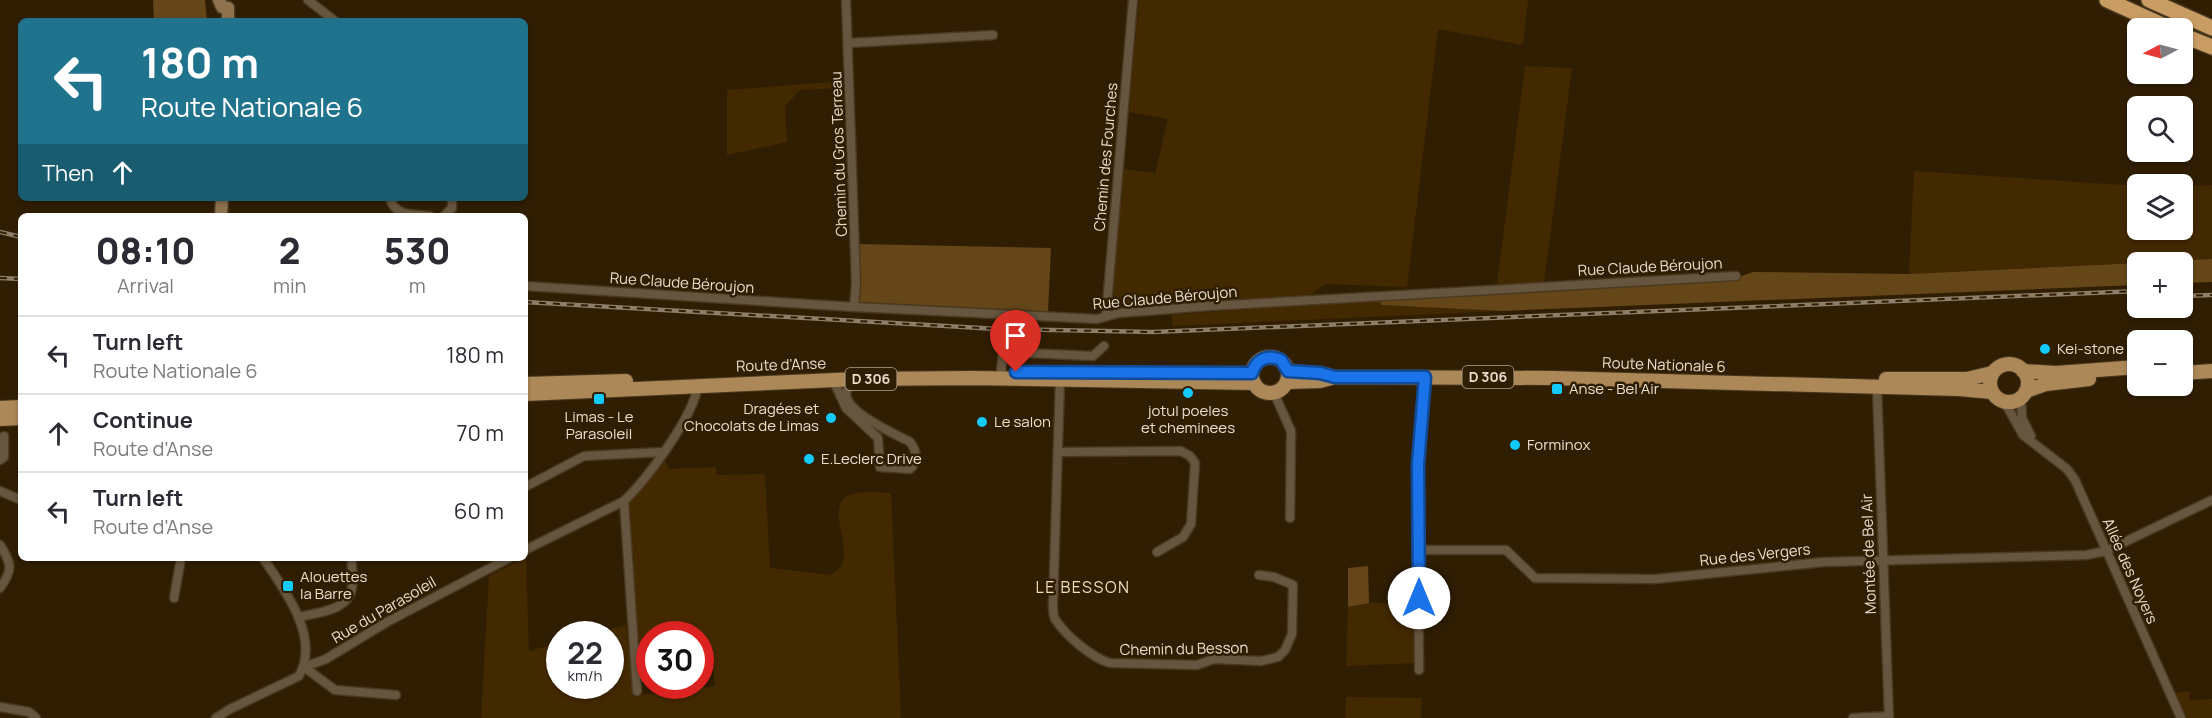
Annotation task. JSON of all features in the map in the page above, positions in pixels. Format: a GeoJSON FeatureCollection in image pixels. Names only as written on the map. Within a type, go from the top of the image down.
{"type":"FeatureCollection","features":[{"type":"Feature","properties":{"kind":"highway"},"geometry":{"type":"LineString","coordinates":[[2107,0],[2147,18]]}},
{"type":"Feature","properties":{"kind":"highway"},"geometry":{"type":"LineString","coordinates":[[2149,0],[2212,28]]}},
{"type":"Feature","properties":{"kind":"highway"},"geometry":{"type":"LineString","coordinates":[[2193,39],[2212,47]]}},
{"type":"Feature","properties":{"kind":"main road"},"geometry":{"type":"LineString","coordinates":[[227,3],[228,18]]}},
{"type":"Feature","properties":{"kind":"main road"},"geometry":{"type":"LineString","coordinates":[[1269,357],[1281,360],[1288,376],[1274,393],[1262,392],[1253,378],[1258,362],[1269,357]]}},
{"type":"Feature","properties":{"kind":"main road"},"geometry":{"type":"LineString","coordinates":[[2127,368],[2056,373],[2024,371],[2009,364],[1999,367],[1992,373],[1990,386],[1995,396],[2010,402],[2024,394],[2059,382],[2127,377]]}},
{"type":"Feature","properties":{"kind":"main road"},"geometry":{"type":"LineString","coordinates":[[2193,365],[2212,364]]}},
{"type":"Feature","properties":{"kind":"main road"},"geometry":{"type":"LineString","coordinates":[[2024,371],[2028,381],[2024,394]]}},
{"type":"Feature","properties":{"kind":"main road"},"geometry":{"type":"LineString","coordinates":[[2193,372],[2212,371]]}},
{"type":"Feature","properties":{"kind":"main road","name":"Route d'Anse"},"geometry":{"type":"LineString","coordinates":[[528,384],[855,372],[1001,372],[1253,378]]}},
{"type":"Feature","properties":{"kind":"main road","name":"Route Nationale 6"},"geometry":{"type":"LineString","coordinates":[[1288,376],[1320,373],[1335,377],[1641,380],[1877,388],[1959,388],[1995,396]]}},
{"type":"Feature","properties":{"kind":"main road","name":"D 306"},"geometry":{"type":"LineString","coordinates":[[1641,380],[1701,377],[1966,379],[1992,373]]}},
{"type":"Feature","properties":{"kind":"main road","name":"Route d'Anse"},"geometry":{"type":"LineString","coordinates":[[528,394],[588,393],[698,384],[858,379],[1253,378]]}},
{"type":"Feature","properties":{"kind":"main road"},"geometry":{"type":"LineString","coordinates":[[0,408],[18,407]]}},
{"type":"Feature","properties":{"kind":"main road"},"geometry":{"type":"LineString","coordinates":[[0,419],[18,418]]}},
{"type":"Feature","properties":{"kind":"street"},"geometry":{"type":"LineString","coordinates":[[308,0],[331,18]]}},
{"type":"Feature","properties":{"kind":"street","name":"Chemin du Gros Terreau"},"geometry":{"type":"LineString","coordinates":[[846,0],[856,283],[854,307]]}},
{"type":"Feature","properties":{"kind":"street","name":"Chemin des Fourches"},"geometry":{"type":"LineString","coordinates":[[1106,316],[1133,0]]}},
{"type":"Feature","properties":{"kind":"street"},"geometry":{"type":"LineString","coordinates":[[849,43],[993,35]]}},
{"type":"Feature","properties":{"kind":"street","name":"Rue Claude Béroujon"},"geometry":{"type":"LineString","coordinates":[[528,285],[854,307],[1097,319],[1106,316],[1210,306],[1736,276]]}},
{"type":"Feature","properties":{"kind":"street"},"geometry":{"type":"LineString","coordinates":[[1001,372],[1003,352],[1093,356],[1104,346]]}},
{"type":"Feature","properties":{"kind":"street"},"geometry":{"type":"LineString","coordinates":[[1419,670],[1418,464],[1425,377]]}},
{"type":"Feature","properties":{"kind":"street"},"geometry":{"type":"LineString","coordinates":[[833,380],[846,408],[878,438],[880,467],[910,470],[916,460],[914,447],[910,442],[871,422],[848,398],[846,391],[850,383],[858,379]]}},
{"type":"Feature","properties":{"kind":"street","name":"Chemin du Besson"},"geometry":{"type":"LineString","coordinates":[[1060,379],[1054,618],[1098,660],[1110,663],[1197,665],[1214,659],[1261,661],[1278,657],[1285,650],[1292,634],[1293,585],[1274,577],[1259,575]]}},
{"type":"Feature","properties":{"kind":"street"},"geometry":{"type":"LineString","coordinates":[[528,549],[624,501],[637,488],[663,452],[697,399],[698,384]]}},
{"type":"Feature","properties":{"kind":"street","name":"Montée de Bel Air"},"geometry":{"type":"LineString","coordinates":[[1877,388],[1889,717]]}},
{"type":"Feature","properties":{"kind":"street"},"geometry":{"type":"LineString","coordinates":[[1274,393],[1291,431],[1290,518]]}},
{"type":"Feature","properties":{"kind":"street","name":"Allée des Noyers"},"geometry":{"type":"LineString","coordinates":[[2024,394],[2024,425],[2039,445]]}},
{"type":"Feature","properties":{"kind":"street","name":"Allée des Noyers"},"geometry":{"type":"LineString","coordinates":[[1995,396],[2008,408],[2024,435],[2067,469],[2075,480],[2181,718]]}},
{"type":"Feature","properties":{"kind":"street"},"geometry":{"type":"LineString","coordinates":[[0,460],[4,457],[4,436]]}},
{"type":"Feature","properties":{"kind":"street"},"geometry":{"type":"LineString","coordinates":[[1058,452],[1181,451],[1190,456],[1195,463],[1191,524],[1183,537],[1157,552]]}},
{"type":"Feature","properties":{"kind":"street"},"geometry":{"type":"LineString","coordinates":[[528,485],[584,456],[663,452]]}},
{"type":"Feature","properties":{"kind":"street"},"geometry":{"type":"LineString","coordinates":[[0,491],[18,499]]}},
{"type":"Feature","properties":{"kind":"street","name":"Rue des Vergers"},"geometry":{"type":"LineString","coordinates":[[1418,550],[1506,550],[1535,578],[1655,579],[1824,562],[2086,555],[2106,551],[2212,500]]}},
{"type":"Feature","properties":{"kind":"street"},"geometry":{"type":"LineString","coordinates":[[624,501],[636,676]]}},
{"type":"Feature","properties":{"kind":"street"},"geometry":{"type":"LineString","coordinates":[[0,545],[9,560],[10,575],[0,588]]}},
{"type":"Feature","properties":{"kind":"street"},"geometry":{"type":"LineString","coordinates":[[174,598],[180,561]]}},
{"type":"Feature","properties":{"kind":"street"},"geometry":{"type":"LineString","coordinates":[[265,561],[300,617],[304,667],[335,690],[396,695]]}},
{"type":"Feature","properties":{"kind":"street"},"geometry":{"type":"LineString","coordinates":[[300,617],[339,607],[348,598],[352,588],[352,561]]}},
{"type":"Feature","properties":{"kind":"street","name":"Rue du Parasoleil"},"geometry":{"type":"LineString","coordinates":[[216,718],[299,676],[304,667],[326,659],[387,622],[503,561]]}},
{"type":"Feature","properties":{"kind":"street"},"geometry":{"type":"LineString","coordinates":[[0,707],[29,712],[36,718]]}},
{"type":"Feature","properties":{"kind":"street"},"geometry":{"type":"LineString","coordinates":[[1853,718],[1889,717]]}},
{"type":"Feature","properties":{"kind":"shaded area"},"geometry":{"type":"Polygon","coordinates":[[[153,0],[205,0],[207,18],[154,18],[153,0]]]}},
{"type":"Feature","properties":{"kind":"shaded area"},"geometry":{"type":"Polygon","coordinates":[[[1139,0],[1528,0],[1523,45],[1438,29],[1407,287],[1325,284],[1307,297],[1123,306],[1113,300],[1123,169],[1155,173],[1168,119],[1129,112],[1139,0]]]}},
{"type":"Feature","properties":{"kind":"shaded area"},"geometry":{"type":"Polygon","coordinates":[[[1525,66],[1572,68],[1544,283],[1497,284],[1525,66]]]}},
{"type":"Feature","properties":{"kind":"shaded area"},"geometry":{"type":"Polygon","coordinates":[[[846,81],[846,88],[800,90],[785,106],[787,142],[727,155],[727,90],[846,81]]]}},
{"type":"Feature","properties":{"kind":"shaded area"},"geometry":{"type":"Polygon","coordinates":[[[1914,171],[2127,185],[2127,240],[2193,240],[2193,186],[2212,185],[2212,259],[2193,260],[2193,252],[2127,252],[2127,263],[1909,274],[1914,171]]]}},
{"type":"Feature","properties":{"kind":"shaded area"},"geometry":{"type":"Polygon","coordinates":[[[858,244],[1051,248],[1048,312],[858,302],[858,244]]]}},
{"type":"Feature","properties":{"kind":"shaded area"},"geometry":{"type":"Polygon","coordinates":[[[2212,259],[2212,282],[2193,283],[2193,260],[2212,259]]]}},
{"type":"Feature","properties":{"kind":"shaded area"},"geometry":{"type":"Polygon","coordinates":[[[2127,264],[2127,285],[1502,311],[1381,305],[1380,299],[1736,278],[1753,272],[1909,274],[2127,264]]]}},
{"type":"Feature","properties":{"kind":"shaded area"},"geometry":{"type":"Polygon","coordinates":[[[1380,299],[1381,305],[1502,311],[1173,326],[1171,315],[1380,299]]]}},
{"type":"Feature","properties":{"kind":"shaded area"},"geometry":{"type":"Polygon","coordinates":[[[664,459],[669,469],[716,467],[717,475],[765,474],[770,568],[831,575],[841,566],[844,558],[839,514],[844,498],[862,493],[891,493],[901,718],[481,718],[489,576],[518,561],[526,561],[529,651],[546,646],[546,699],[624,699],[624,626],[626,625],[636,699],[714,699],[714,621],[636,621],[636,628],[626,506],[664,459]]]}},
{"type":"Feature","properties":{"kind":"shaded area"},"geometry":{"type":"Polygon","coordinates":[[[1368,566],[1369,603],[1348,607],[1348,568],[1368,566]]]}},
{"type":"Feature","properties":{"kind":"shaded area"},"geometry":{"type":"Polygon","coordinates":[[[1369,603],[1412,603],[1415,663],[1346,666],[1348,607],[1369,603]]]}},
{"type":"Feature","properties":{"kind":"shaded area"},"geometry":{"type":"Polygon","coordinates":[[[2190,691],[2189,700],[2212,699],[2212,718],[2187,718],[2175,693],[2190,691]]]}},
{"type":"Feature","properties":{"kind":"shaded area"},"geometry":{"type":"Polygon","coordinates":[[[1346,697],[1422,698],[1421,718],[1345,718],[1346,697]]]}},
{"type":"Feature","properties":{"kind":"railway"},"geometry":{"type":"LineString","coordinates":[[0,232],[18,236]]}},
{"type":"Feature","properties":{"kind":"railway"},"geometry":{"type":"LineString","coordinates":[[0,278],[18,279]]}},
{"type":"Feature","properties":{"kind":"railway"},"geometry":{"type":"LineString","coordinates":[[528,302],[998,329],[1153,332],[2127,291]]}},
{"type":"Feature","properties":{"kind":"railway"},"geometry":{"type":"LineString","coordinates":[[2193,296],[2212,295]]}},
{"type":"Feature","properties":{"kind":"place","name":"Kei-stone"},"geometry":{"type":"Point","coordinates":[2045,349]}},
{"type":"Feature","properties":{"kind":"place","name":"Anse - Bel Air"},"geometry":{"type":"Point","coordinates":[1557,389]}},
{"type":"Feature","properties":{"kind":"place","name":"jotul poeles et cheminees"},"geometry":{"type":"Point","coordinates":[1188,393]}},
{"type":"Feature","properties":{"kind":"place","name":"Limas - Le Parasoleil"},"geometry":{"type":"Point","coordinates":[599,399]}},
{"type":"Feature","properties":{"kind":"place","name":"Dragées et Chocolats de Limas"},"geometry":{"type":"Point","coordinates":[831,418]}},
{"type":"Feature","properties":{"kind":"place","name":"Le salon"},"geometry":{"type":"Point","coordinates":[982,422]}},
{"type":"Feature","properties":{"kind":"place","name":"Forminox"},"geometry":{"type":"Point","coordinates":[1515,445]}},
{"type":"Feature","properties":{"kind":"place","name":"E.Leclerc Drive"},"geometry":{"type":"Point","coordinates":[809,459]}},
{"type":"Feature","properties":{"kind":"place","name":"Alouettes la Barre"},"geometry":{"type":"Point","coordinates":[288,586]}},
{"type":"Feature","properties":{"kind":"district","name":"LE BESSON"},"geometry":{"type":"Point","coordinates":[1083,587]}},
{"type":"Feature","properties":{"kind":"route"},"geometry":{"type":"LineString","coordinates":[[1016,372],[1252,373],[1258,362],[1269,357],[1281,360],[1288,371],[1320,373],[1335,377],[1425,377],[1418,464],[1419,598]]}}]}
